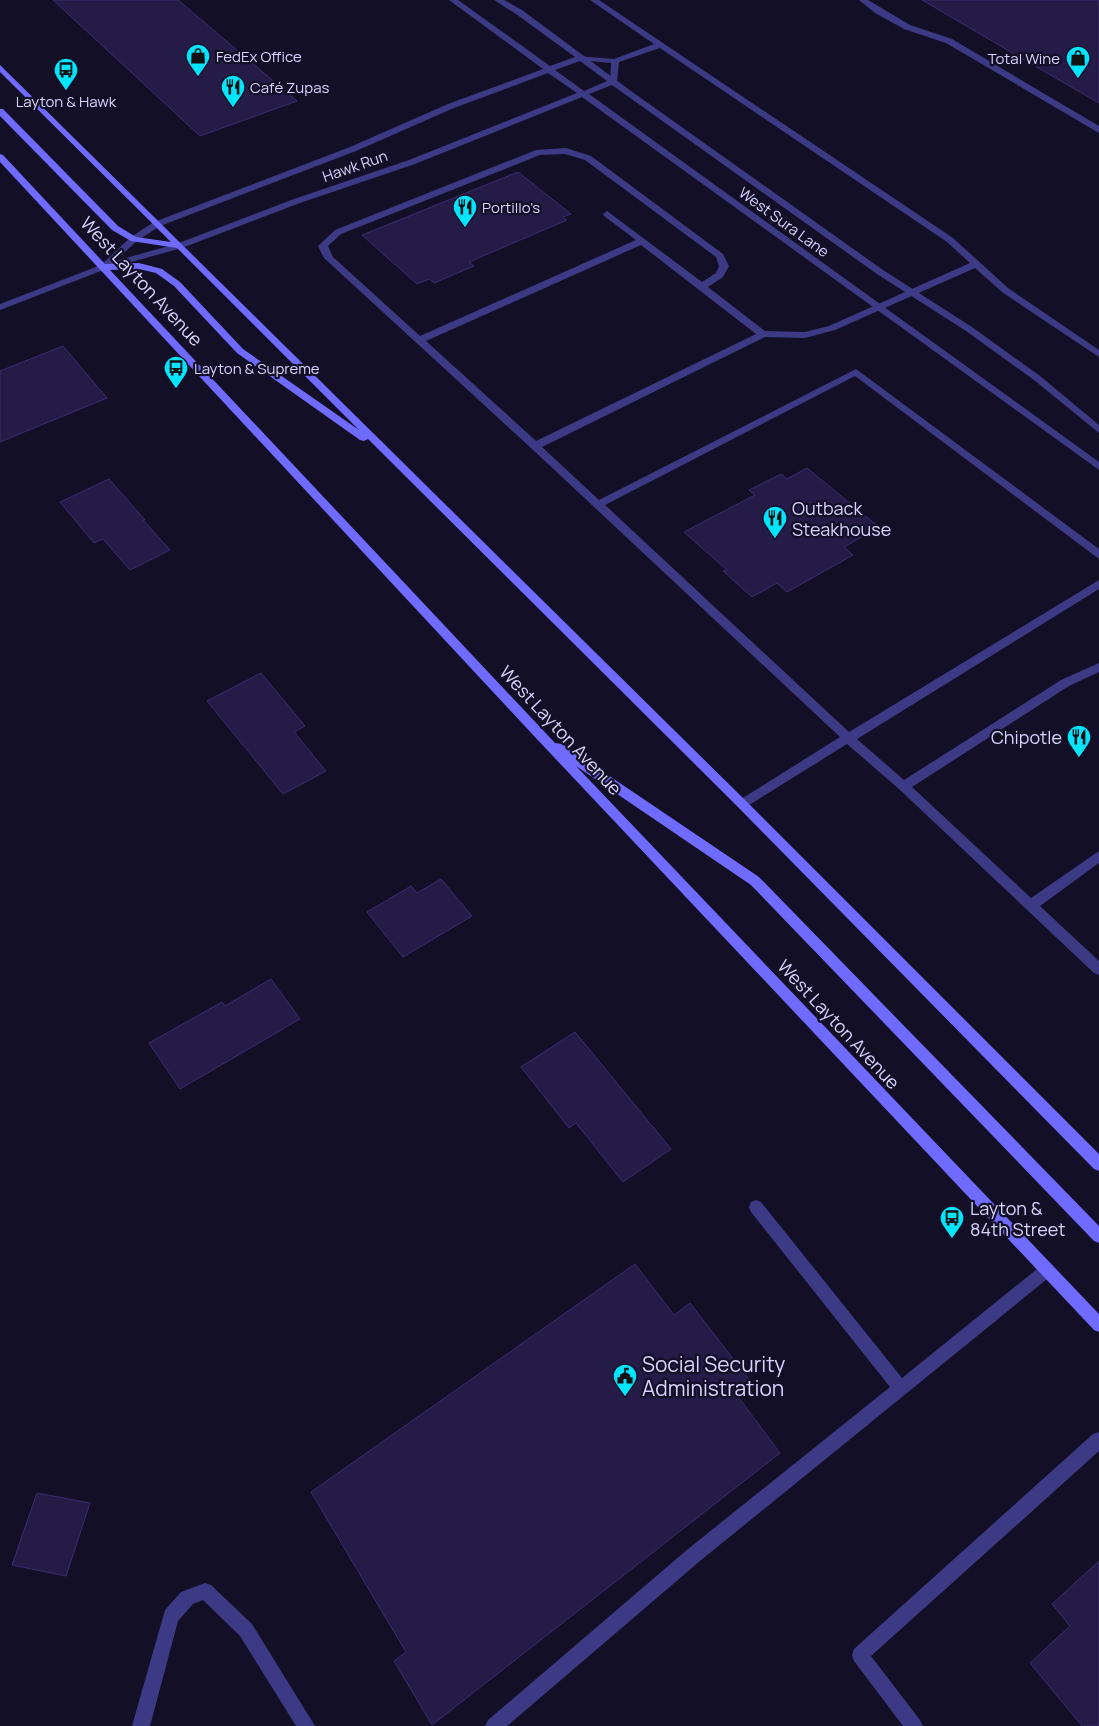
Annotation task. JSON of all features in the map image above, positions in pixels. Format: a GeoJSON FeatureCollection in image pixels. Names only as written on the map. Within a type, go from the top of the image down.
{"type":"FeatureCollection","features":[{"type":"Feature","properties":{"kind":"main road"},"geometry":{"type":"LineString","coordinates":[[0,67],[742,804],[1099,1164]]}},
{"type":"Feature","properties":{"kind":"main road"},"geometry":{"type":"LineString","coordinates":[[0,111],[115,228],[134,239],[179,246]]}},
{"type":"Feature","properties":{"kind":"main road","name":"West Layton Avenue"},"geometry":{"type":"LineString","coordinates":[[0,157],[538,733],[1099,1325]]}},
{"type":"Feature","properties":{"kind":"main road"},"geometry":{"type":"LineString","coordinates":[[103,267],[139,266],[159,271],[177,284],[240,351],[390,456]]}},
{"type":"Feature","properties":{"kind":"main road"},"geometry":{"type":"LineString","coordinates":[[538,733],[755,881],[1099,1236]]}},
{"type":"Feature","properties":{"kind":"street","name":"West Sura Lane"},"geometry":{"type":"LineString","coordinates":[[453,0],[585,93],[1099,467]]}},
{"type":"Feature","properties":{"kind":"street","name":"West Sura Lane"},"geometry":{"type":"LineString","coordinates":[[498,0],[519,12],[613,82],[880,272],[969,329],[1037,378],[1099,430]]}},
{"type":"Feature","properties":{"kind":"street"},"geometry":{"type":"LineString","coordinates":[[594,0],[950,240],[1005,290],[1099,354]]}},
{"type":"Feature","properties":{"kind":"street"},"geometry":{"type":"LineString","coordinates":[[863,0],[907,27],[949,41],[1099,130]]}},
{"type":"Feature","properties":{"kind":"street"},"geometry":{"type":"LineString","coordinates":[[580,58],[615,61],[660,45]]}},
{"type":"Feature","properties":{"kind":"street","name":"Hawk Run"},"geometry":{"type":"LineString","coordinates":[[103,267],[134,239],[157,224],[354,149],[451,106],[580,58]]}},
{"type":"Feature","properties":{"kind":"street"},"geometry":{"type":"LineString","coordinates":[[613,82],[615,61]]}},
{"type":"Feature","properties":{"kind":"street","name":"Hawk Run"},"geometry":{"type":"LineString","coordinates":[[0,307],[103,267],[179,246],[298,201],[412,162],[613,82]]}},
{"type":"Feature","properties":{"kind":"street"},"geometry":{"type":"LineString","coordinates":[[701,287],[720,275],[724,266],[720,256],[588,158],[566,151],[539,152],[338,232],[323,246],[329,258],[535,446],[1099,969]]}},
{"type":"Feature","properties":{"kind":"street"},"geometry":{"type":"LineString","coordinates":[[607,214],[763,334]]}},
{"type":"Feature","properties":{"kind":"street"},"geometry":{"type":"LineString","coordinates":[[419,340],[642,241]]}},
{"type":"Feature","properties":{"kind":"street"},"geometry":{"type":"LineString","coordinates":[[535,446],[763,334],[805,335],[832,328],[911,291],[938,282],[976,264]]}},
{"type":"Feature","properties":{"kind":"street"},"geometry":{"type":"LineString","coordinates":[[597,505],[856,372],[1099,555]]}},
{"type":"Feature","properties":{"kind":"street"},"geometry":{"type":"LineString","coordinates":[[742,804],[1099,584]]}},
{"type":"Feature","properties":{"kind":"street"},"geometry":{"type":"LineString","coordinates":[[903,786],[1065,683],[1099,667]]}},
{"type":"Feature","properties":{"kind":"street"},"geometry":{"type":"LineString","coordinates":[[1031,905],[1099,856]]}},
{"type":"Feature","properties":{"kind":"street"},"geometry":{"type":"LineString","coordinates":[[756,1207],[900,1388]]}},
{"type":"Feature","properties":{"kind":"street"},"geometry":{"type":"LineString","coordinates":[[494,1726],[694,1555],[1047,1270]]}},
{"type":"Feature","properties":{"kind":"street"},"geometry":{"type":"LineString","coordinates":[[914,1726],[860,1656],[1099,1440]]}},
{"type":"Feature","properties":{"kind":"street"},"geometry":{"type":"LineString","coordinates":[[141,1726],[171,1616],[187,1598],[205,1591],[246,1630],[306,1726]]}},
{"type":"Feature","properties":{"kind":"building"},"geometry":{"type":"Polygon","coordinates":[[[53,0],[178,0],[297,101],[200,136],[53,0]]]}},
{"type":"Feature","properties":{"kind":"building"},"geometry":{"type":"Polygon","coordinates":[[[922,0],[1099,0],[1099,103],[1016,55],[922,0]]]}},
{"type":"Feature","properties":{"kind":"building","name":"Portillo's"},"geometry":{"type":"Polygon","coordinates":[[[518,172],[571,214],[563,217],[567,220],[469,262],[474,266],[434,283],[429,279],[417,284],[362,235],[518,172]]]}},
{"type":"Feature","properties":{"kind":"building"},"geometry":{"type":"Polygon","coordinates":[[[63,346],[107,398],[0,442],[0,371],[63,346]]]}},
{"type":"Feature","properties":{"kind":"building","name":"Outback Steakhouse"},"geometry":{"type":"Polygon","coordinates":[[[807,468],[879,527],[844,547],[853,555],[787,592],[777,583],[752,597],[723,571],[727,570],[684,532],[755,495],[749,490],[781,474],[787,479],[807,468]]]}},
{"type":"Feature","properties":{"kind":"building"},"geometry":{"type":"Polygon","coordinates":[[[109,479],[170,550],[130,570],[103,539],[94,543],[60,502],[109,479]]]}},
{"type":"Feature","properties":{"kind":"building"},"geometry":{"type":"Polygon","coordinates":[[[261,673],[305,726],[294,732],[326,771],[283,794],[207,701],[261,673]]]}},
{"type":"Feature","properties":{"kind":"building"},"geometry":{"type":"Polygon","coordinates":[[[441,879],[472,916],[403,957],[367,912],[411,886],[417,893],[441,879]]]}},
{"type":"Feature","properties":{"kind":"building"},"geometry":{"type":"Polygon","coordinates":[[[271,979],[300,1019],[180,1089],[149,1043],[222,1002],[225,1006],[271,979]]]}},
{"type":"Feature","properties":{"kind":"building"},"geometry":{"type":"Polygon","coordinates":[[[575,1032],[671,1149],[623,1182],[576,1123],[569,1128],[521,1067],[575,1032]]]}},
{"type":"Feature","properties":{"kind":"building"},"geometry":{"type":"Polygon","coordinates":[[[635,1264],[674,1315],[690,1303],[754,1386],[739,1398],[780,1453],[432,1725],[394,1661],[406,1652],[311,1492],[635,1264]]]}},
{"type":"Feature","properties":{"kind":"building"},"geometry":{"type":"Polygon","coordinates":[[[37,1493],[90,1503],[66,1576],[12,1565],[37,1493]]]}},
{"type":"Feature","properties":{"kind":"building"},"geometry":{"type":"Polygon","coordinates":[[[1099,1561],[1099,1726],[1082,1726],[1030,1663],[1070,1626],[1052,1604],[1099,1561]]]}},
{"type":"Feature","properties":{"kind":"place","name":"FedEx Office"},"geometry":{"type":"Point","coordinates":[198,77]}},
{"type":"Feature","properties":{"kind":"place","name":"Total Wine"},"geometry":{"type":"Point","coordinates":[1078,79]}},
{"type":"Feature","properties":{"kind":"place","name":"Layton & Hawk"},"geometry":{"type":"Point","coordinates":[66,91]}},
{"type":"Feature","properties":{"kind":"place","name":"Café Zupas"},"geometry":{"type":"Point","coordinates":[233,108]}},
{"type":"Feature","properties":{"kind":"place","name":"Portillo's"},"geometry":{"type":"Point","coordinates":[465,228]}},
{"type":"Feature","properties":{"kind":"place","name":"Layton & Supreme"},"geometry":{"type":"Point","coordinates":[176,389]}},
{"type":"Feature","properties":{"kind":"place","name":"Outback Steakhouse"},"geometry":{"type":"Point","coordinates":[775,539]}},
{"type":"Feature","properties":{"kind":"place","name":"Chipotle"},"geometry":{"type":"Point","coordinates":[1079,758]}},
{"type":"Feature","properties":{"kind":"place","name":"Layton & 84th Street"},"geometry":{"type":"Point","coordinates":[952,1239]}},
{"type":"Feature","properties":{"kind":"place","name":"Social Security Administration"},"geometry":{"type":"Point","coordinates":[625,1397]}}]}
